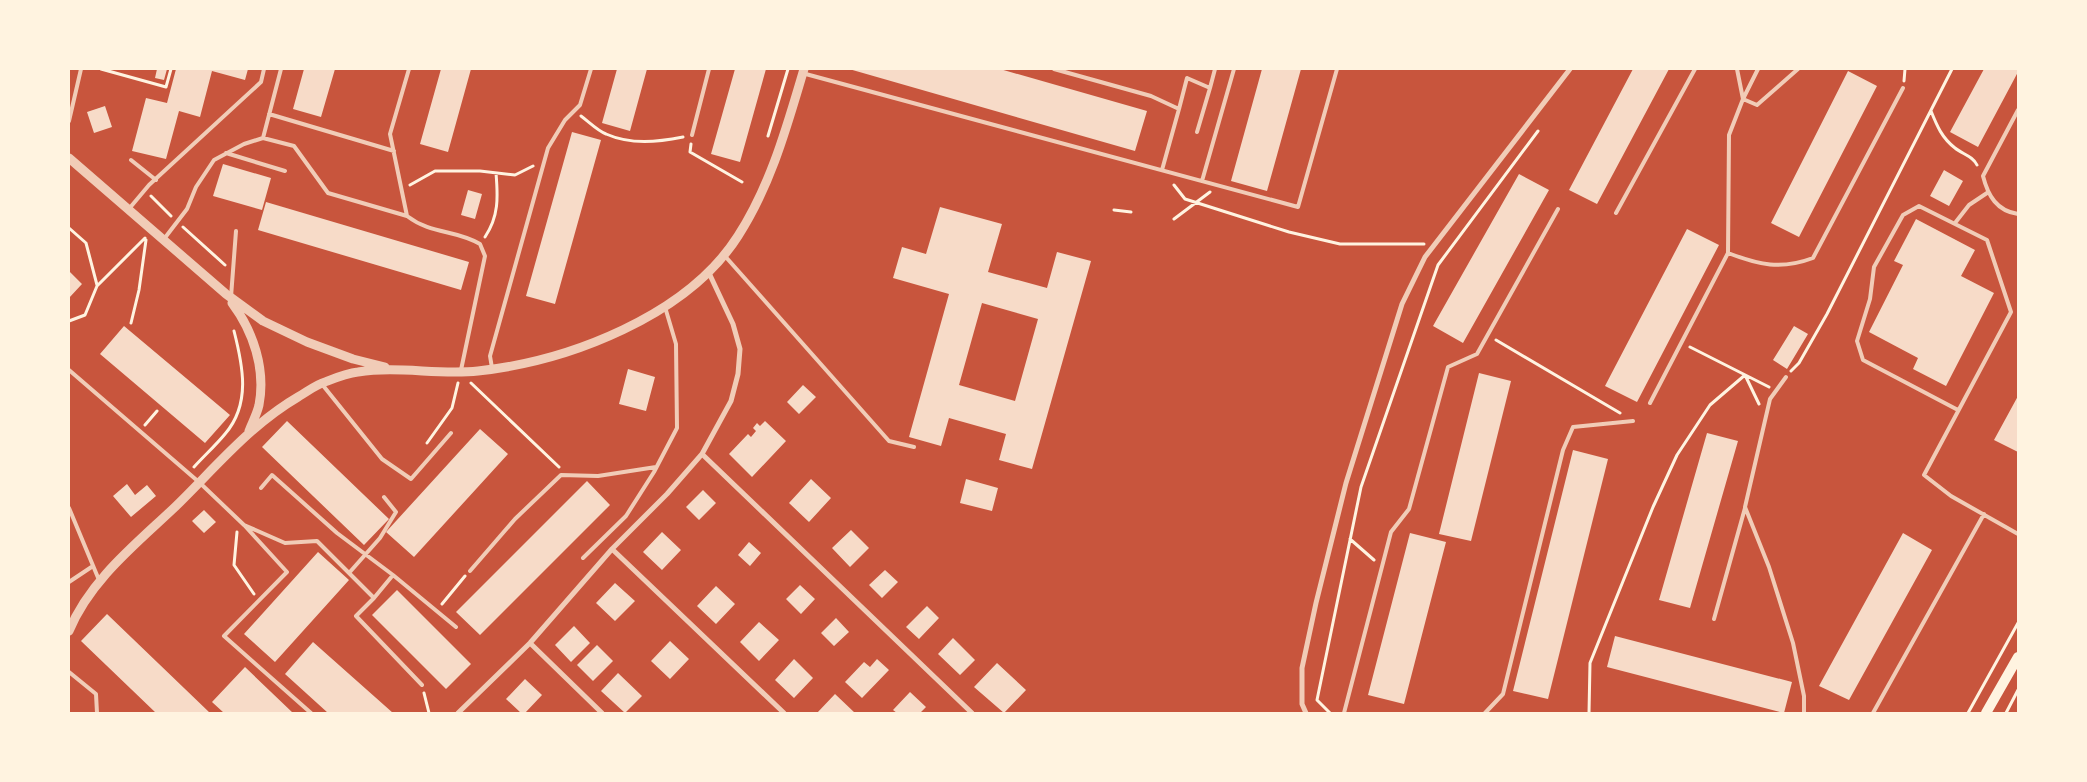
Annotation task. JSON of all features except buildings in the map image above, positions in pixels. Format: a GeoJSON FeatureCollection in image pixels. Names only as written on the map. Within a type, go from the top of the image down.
{"type":"FeatureCollection","features":[{"type":"Feature","properties":{"kind":"main road"},"geometry":{"type":"LineString","coordinates":[[1986,713],[2018,657]]}},
{"type":"Feature","properties":{"kind":"street"},"geometry":{"type":"LineString","coordinates":[[1306,713],[1302,704],[1302,668],[1316,602],[1346,483],[1402,304],[1425,257],[1433,245],[1570,69]]}},
{"type":"Feature","properties":{"kind":"street"},"geometry":{"type":"LineString","coordinates":[[69,631],[99,580],[200,483],[249,432],[288,403],[321,383],[357,372],[395,369],[460,373],[492,369],[558,355],[621,330],[664,306],[709,273],[737,237],[761,194],[782,141],[803,71]]}},
{"type":"Feature","properties":{"kind":"street"},"geometry":{"type":"LineString","coordinates":[[69,158],[128,210],[159,241],[229,298],[263,321],[307,342],[353,359],[395,369]]}},
{"type":"Feature","properties":{"kind":"street"},"geometry":{"type":"LineString","coordinates":[[458,713],[530,643],[612,549],[667,494],[702,454],[731,401],[738,374],[740,349],[733,324],[709,273]]}},
{"type":"Feature","properties":{"kind":"street"},"geometry":{"type":"LineString","coordinates":[[229,298],[245,320],[257,351],[260,380],[259,406],[249,432]]}},
{"type":"Feature","properties":{"kind":"street"},"geometry":{"type":"LineString","coordinates":[[702,454],[972,713]]}},
{"type":"Feature","properties":{"kind":"street"},"geometry":{"type":"LineString","coordinates":[[612,549],[784,713]]}},
{"type":"Feature","properties":{"kind":"street"},"geometry":{"type":"LineString","coordinates":[[530,643],[602,713]]}},
{"type":"Feature","properties":{"kind":"lane"},"geometry":{"type":"LineString","coordinates":[[69,121],[81,69]]}},
{"type":"Feature","properties":{"kind":"lane"},"geometry":{"type":"LineString","coordinates":[[128,210],[144,190],[260,82],[264,69]]}},
{"type":"Feature","properties":{"kind":"lane"},"geometry":{"type":"LineString","coordinates":[[262,138],[281,69]]}},
{"type":"Feature","properties":{"kind":"lane"},"geometry":{"type":"LineString","coordinates":[[407,216],[390,134],[409,69]]}},
{"type":"Feature","properties":{"kind":"lane"},"geometry":{"type":"LineString","coordinates":[[492,369],[490,356],[544,160],[548,148],[565,120],[580,105],[591,69]]}},
{"type":"Feature","properties":{"kind":"lane"},"geometry":{"type":"LineString","coordinates":[[692,135],[709,69]]}},
{"type":"Feature","properties":{"kind":"lane"},"geometry":{"type":"LineString","coordinates":[[1054,69],[1152,96],[1179,109]]}},
{"type":"Feature","properties":{"kind":"lane"},"geometry":{"type":"LineString","coordinates":[[1197,132],[1215,69]]}},
{"type":"Feature","properties":{"kind":"lane"},"geometry":{"type":"LineString","coordinates":[[1202,181],[1234,69]]}},
{"type":"Feature","properties":{"kind":"lane"},"geometry":{"type":"LineString","coordinates":[[803,71],[1298,207],[1336,69]]}},
{"type":"Feature","properties":{"kind":"lane"},"geometry":{"type":"LineString","coordinates":[[1616,213],[1695,69]]}},
{"type":"Feature","properties":{"kind":"lane"},"geometry":{"type":"LineString","coordinates":[[1737,69],[1743,99]]}},
{"type":"Feature","properties":{"kind":"lane"},"geometry":{"type":"LineString","coordinates":[[1650,402],[1728,253],[1729,135],[1743,99],[1758,69]]}},
{"type":"Feature","properties":{"kind":"lane"},"geometry":{"type":"LineString","coordinates":[[1743,99],[1757,105],[1798,69]]}},
{"type":"Feature","properties":{"kind":"lane"},"geometry":{"type":"LineString","coordinates":[[1162,170],[1187,78],[1210,88]]}},
{"type":"Feature","properties":{"kind":"lane"},"geometry":{"type":"LineString","coordinates":[[1728,253],[1755,264],[1792,266],[1813,258],[1903,88]]}},
{"type":"Feature","properties":{"kind":"lane"},"geometry":{"type":"LineString","coordinates":[[2018,110],[1983,176],[1987,193],[1998,207],[2018,214]]}},
{"type":"Feature","properties":{"kind":"lane"},"geometry":{"type":"LineString","coordinates":[[269,114],[394,151]]}},
{"type":"Feature","properties":{"kind":"lane"},"geometry":{"type":"LineString","coordinates":[[159,241],[187,209],[196,187],[214,160],[262,138],[294,146],[328,193],[407,216],[422,227],[466,236],[480,244],[485,256],[460,373]]}},
{"type":"Feature","properties":{"kind":"lane"},"geometry":{"type":"LineString","coordinates":[[226,154],[285,172]]}},
{"type":"Feature","properties":{"kind":"lane"},"geometry":{"type":"LineString","coordinates":[[131,160],[156,180]]}},
{"type":"Feature","properties":{"kind":"lane"},"geometry":{"type":"LineString","coordinates":[[1955,223],[1969,205],[1987,193]]}},
{"type":"Feature","properties":{"kind":"lane"},"geometry":{"type":"LineString","coordinates":[[1958,410],[1863,360],[1857,341],[1870,299],[1874,268],[1903,215],[1919,206],[1987,240],[2011,312],[1924,476],[1952,496],[2018,534]]}},
{"type":"Feature","properties":{"kind":"lane"},"geometry":{"type":"LineString","coordinates":[[1344,713],[1391,532],[1409,509],[1448,367],[1477,354],[1558,209]]}},
{"type":"Feature","properties":{"kind":"lane"},"geometry":{"type":"LineString","coordinates":[[229,298],[236,231]]}},
{"type":"Feature","properties":{"kind":"lane"},"geometry":{"type":"LineString","coordinates":[[724,255],[889,441],[914,447]]}},
{"type":"Feature","properties":{"kind":"lane"},"geometry":{"type":"LineString","coordinates":[[583,558],[626,516],[677,428],[676,344],[664,306]]}},
{"type":"Feature","properties":{"kind":"lane"},"geometry":{"type":"LineString","coordinates":[[69,370],[200,483],[244,524],[287,572],[224,636],[311,713]]}},
{"type":"Feature","properties":{"kind":"lane"},"geometry":{"type":"LineString","coordinates":[[1714,619],[1745,507],[1770,399],[1786,377]]}},
{"type":"Feature","properties":{"kind":"lane"},"geometry":{"type":"LineString","coordinates":[[321,383],[382,458],[411,479],[451,433]]}},
{"type":"Feature","properties":{"kind":"lane"},"geometry":{"type":"LineString","coordinates":[[1486,713],[1503,694],[1561,458],[1573,427],[1633,421]]}},
{"type":"Feature","properties":{"kind":"lane"},"geometry":{"type":"LineString","coordinates":[[470,571],[515,519],[561,476],[598,476],[656,466]]}},
{"type":"Feature","properties":{"kind":"lane"},"geometry":{"type":"LineString","coordinates":[[261,488],[272,475],[337,533],[394,575],[456,627]]}},
{"type":"Feature","properties":{"kind":"lane"},"geometry":{"type":"LineString","coordinates":[[348,573],[366,555],[396,512],[384,497]]}},
{"type":"Feature","properties":{"kind":"lane"},"geometry":{"type":"LineString","coordinates":[[1745,507],[1769,568],[1793,644],[1804,696],[1804,713]]}},
{"type":"Feature","properties":{"kind":"lane"},"geometry":{"type":"LineString","coordinates":[[69,508],[99,580]]}},
{"type":"Feature","properties":{"kind":"lane"},"geometry":{"type":"LineString","coordinates":[[1873,713],[1984,514]]}},
{"type":"Feature","properties":{"kind":"lane"},"geometry":{"type":"LineString","coordinates":[[244,524],[285,544],[317,541],[374,598]]}},
{"type":"Feature","properties":{"kind":"lane"},"geometry":{"type":"LineString","coordinates":[[69,582],[93,566]]}},
{"type":"Feature","properties":{"kind":"lane"},"geometry":{"type":"LineString","coordinates":[[394,575],[356,616],[422,685]]}},
{"type":"Feature","properties":{"kind":"lane"},"geometry":{"type":"LineString","coordinates":[[69,672],[96,694],[97,713]]}},
{"type":"Feature","properties":{"kind":"path"},"geometry":{"type":"LineString","coordinates":[[101,69],[166,87],[171,69]]}},
{"type":"Feature","properties":{"kind":"path"},"geometry":{"type":"LineString","coordinates":[[768,136],[788,69]]}},
{"type":"Feature","properties":{"kind":"path"},"geometry":{"type":"LineString","coordinates":[[1786,377],[1799,363],[1827,314],[1952,69]]}},
{"type":"Feature","properties":{"kind":"path"},"geometry":{"type":"LineString","coordinates":[[574,111],[606,134],[632,141],[661,141],[692,135],[690,152],[742,182]]}},
{"type":"Feature","properties":{"kind":"path"},"geometry":{"type":"LineString","coordinates":[[1931,111],[1940,134],[1956,148],[1975,160],[1983,176]]}},
{"type":"Feature","properties":{"kind":"path"},"geometry":{"type":"LineString","coordinates":[[1330,713],[1317,700],[1360,487],[1438,265],[1541,127]]}},
{"type":"Feature","properties":{"kind":"path"},"geometry":{"type":"LineString","coordinates":[[402,189],[435,171],[515,175],[544,160]]}},
{"type":"Feature","properties":{"kind":"path"},"geometry":{"type":"LineString","coordinates":[[1162,170],[1186,198],[1289,232],[1340,244],[1416,242],[1450,249]]}},
{"type":"Feature","properties":{"kind":"path"},"geometry":{"type":"LineString","coordinates":[[480,244],[493,226],[498,204],[496,173]]}},
{"type":"Feature","properties":{"kind":"path"},"geometry":{"type":"LineString","coordinates":[[1174,219],[1198,203],[1218,185]]}},
{"type":"Feature","properties":{"kind":"path"},"geometry":{"type":"LineString","coordinates":[[144,190],[233,272]]}},
{"type":"Feature","properties":{"kind":"path"},"geometry":{"type":"LineString","coordinates":[[1114,210],[1131,212]]}},
{"type":"Feature","properties":{"kind":"path"},"geometry":{"type":"LineString","coordinates":[[69,228],[86,243],[97,286]]}},
{"type":"Feature","properties":{"kind":"path"},"geometry":{"type":"LineString","coordinates":[[147,236],[159,241]]}},
{"type":"Feature","properties":{"kind":"path"},"geometry":{"type":"LineString","coordinates":[[69,321],[85,315],[97,286],[147,236]]}},
{"type":"Feature","properties":{"kind":"path"},"geometry":{"type":"LineString","coordinates":[[131,322],[139,290],[147,236]]}},
{"type":"Feature","properties":{"kind":"path"},"geometry":{"type":"LineString","coordinates":[[189,474],[227,432],[236,414],[244,386],[241,360],[233,329]]}},
{"type":"Feature","properties":{"kind":"path"},"geometry":{"type":"LineString","coordinates":[[1488,334],[1633,421]]}},
{"type":"Feature","properties":{"kind":"path"},"geometry":{"type":"LineString","coordinates":[[1692,348],[1776,391]]}},
{"type":"Feature","properties":{"kind":"path"},"geometry":{"type":"LineString","coordinates":[[421,450],[452,408],[460,373]]}},
{"type":"Feature","properties":{"kind":"path"},"geometry":{"type":"LineString","coordinates":[[460,373],[568,476]]}},
{"type":"Feature","properties":{"kind":"path"},"geometry":{"type":"LineString","coordinates":[[1745,375],[1766,418]]}},
{"type":"Feature","properties":{"kind":"path"},"geometry":{"type":"LineString","coordinates":[[1584,713],[1589,711],[1590,663],[1653,507],[1677,455],[1710,405],[1745,375]]}},
{"type":"Feature","properties":{"kind":"path"},"geometry":{"type":"LineString","coordinates":[[140,431],[157,411]]}},
{"type":"Feature","properties":{"kind":"path"},"geometry":{"type":"LineString","coordinates":[[238,519],[234,564],[259,601]]}},
{"type":"Feature","properties":{"kind":"path"},"geometry":{"type":"LineString","coordinates":[[1350,539],[1382,568]]}},
{"type":"Feature","properties":{"kind":"path"},"geometry":{"type":"LineString","coordinates":[[436,610],[470,571]]}},
{"type":"Feature","properties":{"kind":"path"},"geometry":{"type":"LineString","coordinates":[[1968,713],[2018,623]]}},
{"type":"Feature","properties":{"kind":"path"},"geometry":{"type":"LineString","coordinates":[[422,685],[429,713]]}},
{"type":"Feature","properties":{"kind":"path"},"geometry":{"type":"LineString","coordinates":[[2006,713],[2018,690]]}}]}
